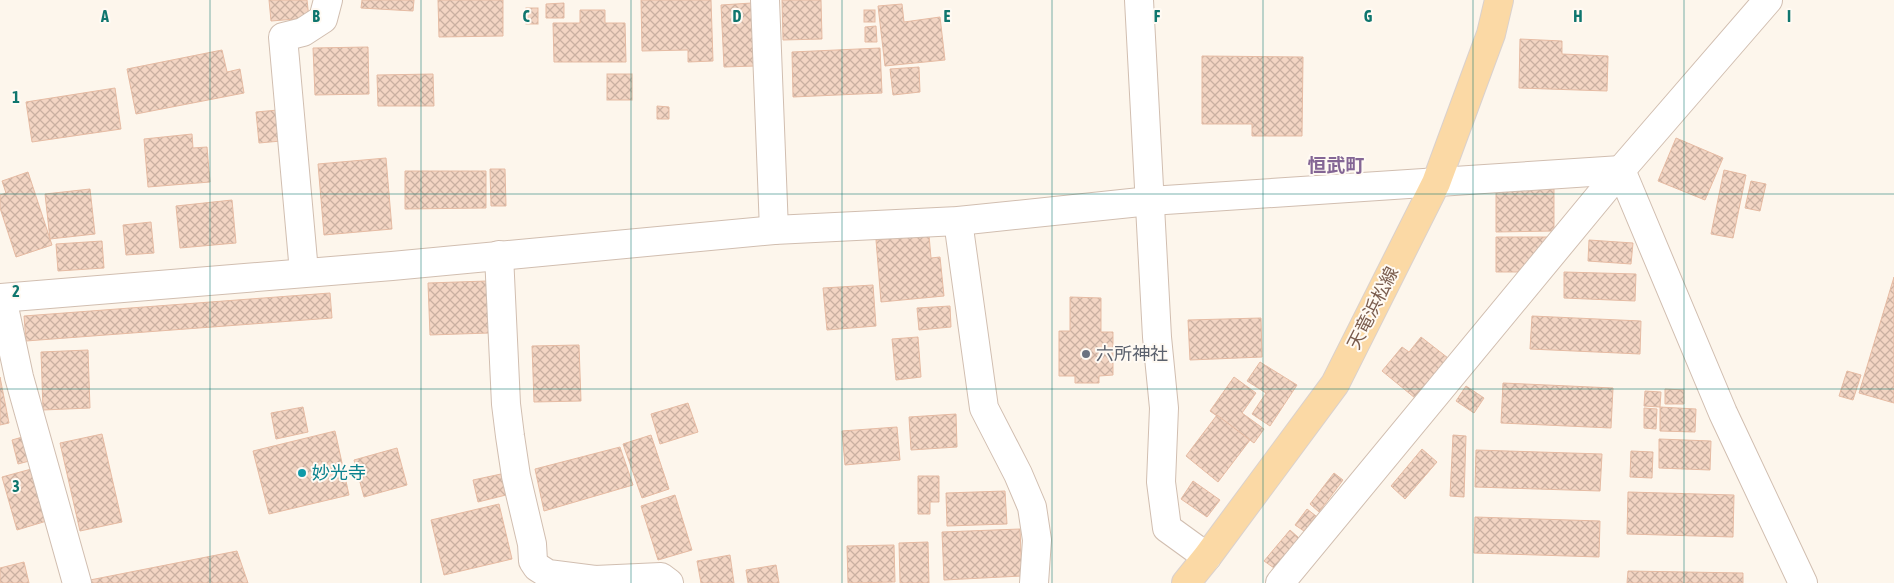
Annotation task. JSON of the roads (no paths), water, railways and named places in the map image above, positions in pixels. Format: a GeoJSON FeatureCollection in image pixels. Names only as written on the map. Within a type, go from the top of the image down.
{"type":"FeatureCollection","features":[{"type":"Feature","properties":{"kind":"main road","name":"天竜浜松線"},"geometry":{"type":"LineString","coordinates":[[1186,583],[1207,558],[1335,384],[1436,183],[1491,34],[1499,0]]}},
{"type":"Feature","properties":{"kind":"street"},"geometry":{"type":"LineString","coordinates":[[304,272],[283,37],[303,32],[323,19],[328,0]]}},
{"type":"Feature","properties":{"kind":"street"},"geometry":{"type":"LineString","coordinates":[[765,0],[774,230]]}},
{"type":"Feature","properties":{"kind":"street"},"geometry":{"type":"LineString","coordinates":[[1139,0],[1157,337],[1164,408],[1161,482],[1167,528],[1207,558]]}},
{"type":"Feature","properties":{"kind":"street"},"geometry":{"type":"LineString","coordinates":[[1280,583],[1621,170],[1768,0]]}},
{"type":"Feature","properties":{"kind":"street"},"geometry":{"type":"LineString","coordinates":[[77,583],[19,377],[1,298],[392,266],[774,230],[958,221],[1150,201],[1621,170]]}},
{"type":"Feature","properties":{"kind":"street"},"geometry":{"type":"LineString","coordinates":[[1621,170],[1723,413],[1803,583]]}},
{"type":"Feature","properties":{"kind":"street"},"geometry":{"type":"LineString","coordinates":[[958,221],[984,408],[1018,474],[1032,507],[1037,540],[1034,583]]}},
{"type":"Feature","properties":{"kind":"street"},"geometry":{"type":"LineString","coordinates":[[499,255],[509,428],[516,476],[532,544],[528,572]]}},
{"type":"Feature","properties":{"kind":"street"},"geometry":{"type":"LineString","coordinates":[[528,572],[537,568],[548,574],[595,580],[661,577],[669,583]]}},
{"type":"Feature","properties":{"kind":"place","name":"六所神社"},"geometry":{"type":"Point","coordinates":[1086,354]}},
{"type":"Feature","properties":{"kind":"place","name":"妙光寺"},"geometry":{"type":"Point","coordinates":[302,473]}},
{"type":"Feature","properties":{"kind":"district","name":"恒武町"},"geometry":{"type":"Point","coordinates":[1336,165]}}]}
